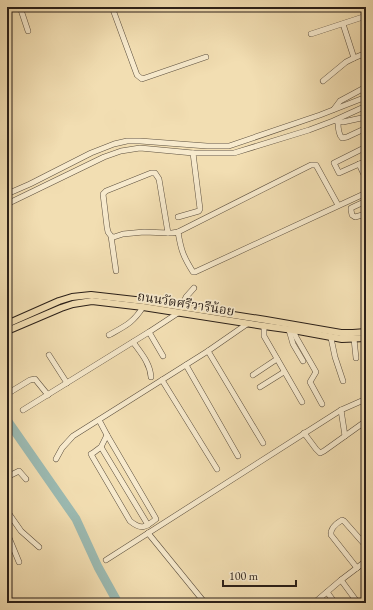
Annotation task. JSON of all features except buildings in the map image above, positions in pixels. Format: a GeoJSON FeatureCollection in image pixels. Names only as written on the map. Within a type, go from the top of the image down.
{"type":"FeatureCollection","features":[{"type":"Feature","properties":{"kind":"main road","name":"ถนนวัดศรีวารีน้อย"},"geometry":{"type":"LineString","coordinates":[[7,324],[59,302],[82,295],[91,294],[144,301],[247,324],[291,330],[331,338],[366,338]]}},
{"type":"Feature","properties":{"kind":"main road","name":"ถนนวัดศรีวารีน้อย"},"geometry":{"type":"LineString","coordinates":[[7,331],[61,308],[92,301],[266,320],[341,333],[366,332]]}},
{"type":"Feature","properties":{"kind":"street"},"geometry":{"type":"LineString","coordinates":[[20,7],[28,31]]}},
{"type":"Feature","properties":{"kind":"street"},"geometry":{"type":"LineString","coordinates":[[112,7],[137,75],[142,79],[206,57]]}},
{"type":"Feature","properties":{"kind":"street"},"geometry":{"type":"LineString","coordinates":[[311,34],[366,16]]}},
{"type":"Feature","properties":{"kind":"street"},"geometry":{"type":"LineString","coordinates":[[343,24],[354,58]]}},
{"type":"Feature","properties":{"kind":"street"},"geometry":{"type":"LineString","coordinates":[[323,81],[346,62],[366,53]]}},
{"type":"Feature","properties":{"kind":"street"},"geometry":{"type":"LineString","coordinates":[[333,110],[340,102],[366,87]]}},
{"type":"Feature","properties":{"kind":"street"},"geometry":{"type":"LineString","coordinates":[[7,194],[91,153],[114,144],[127,141],[140,141],[207,146],[229,146],[366,97]]}},
{"type":"Feature","properties":{"kind":"street"},"geometry":{"type":"LineString","coordinates":[[7,204],[104,157],[121,151],[140,148],[193,153],[234,153],[335,121],[366,106]]}},
{"type":"Feature","properties":{"kind":"street"},"geometry":{"type":"LineString","coordinates":[[335,121],[343,122],[366,117]]}},
{"type":"Feature","properties":{"kind":"street"},"geometry":{"type":"LineString","coordinates":[[335,121],[340,137],[342,138],[362,130]]}},
{"type":"Feature","properties":{"kind":"street"},"geometry":{"type":"LineString","coordinates":[[260,135],[262,144]]}},
{"type":"Feature","properties":{"kind":"street"},"geometry":{"type":"LineString","coordinates":[[366,147],[334,163],[339,173],[366,160]]}},
{"type":"Feature","properties":{"kind":"street"},"geometry":{"type":"LineString","coordinates":[[178,217],[199,211],[200,209],[193,153]]}},
{"type":"Feature","properties":{"kind":"street"},"geometry":{"type":"LineString","coordinates":[[359,164],[366,179]]}},
{"type":"Feature","properties":{"kind":"street"},"geometry":{"type":"LineString","coordinates":[[111,236],[114,237],[123,234],[144,232],[178,232],[310,165],[316,165],[338,205]]}},
{"type":"Feature","properties":{"kind":"street"},"geometry":{"type":"LineString","coordinates":[[116,271],[111,236],[108,232],[103,194],[106,191],[151,173],[155,173],[159,179],[168,233]]}},
{"type":"Feature","properties":{"kind":"street"},"geometry":{"type":"LineString","coordinates":[[30,184],[33,191]]}},
{"type":"Feature","properties":{"kind":"street"},"geometry":{"type":"LineString","coordinates":[[178,232],[182,253],[195,272],[366,193]]}},
{"type":"Feature","properties":{"kind":"street"},"geometry":{"type":"LineString","coordinates":[[366,201],[351,208],[352,215],[355,217],[366,214]]}},
{"type":"Feature","properties":{"kind":"street"},"geometry":{"type":"LineString","coordinates":[[23,410],[149,332],[179,310],[186,297],[194,288]]}},
{"type":"Feature","properties":{"kind":"street"},"geometry":{"type":"LineString","coordinates":[[109,335],[130,323],[143,307]]}},
{"type":"Feature","properties":{"kind":"street"},"geometry":{"type":"LineString","coordinates":[[56,459],[62,448],[73,436],[208,351],[247,324]]}},
{"type":"Feature","properties":{"kind":"street"},"geometry":{"type":"LineString","coordinates":[[264,326],[264,336],[302,402]]}},
{"type":"Feature","properties":{"kind":"street"},"geometry":{"type":"LineString","coordinates":[[291,330],[293,344],[303,361]]}},
{"type":"Feature","properties":{"kind":"street"},"geometry":{"type":"LineString","coordinates":[[291,330],[316,372],[310,382],[322,404]]}},
{"type":"Feature","properties":{"kind":"street"},"geometry":{"type":"LineString","coordinates":[[149,332],[163,356]]}},
{"type":"Feature","properties":{"kind":"street"},"geometry":{"type":"LineString","coordinates":[[331,338],[335,357],[343,381]]}},
{"type":"Feature","properties":{"kind":"street"},"geometry":{"type":"LineString","coordinates":[[354,339],[356,358]]}},
{"type":"Feature","properties":{"kind":"street"},"geometry":{"type":"LineString","coordinates":[[133,342],[146,360],[151,377]]}},
{"type":"Feature","properties":{"kind":"street"},"geometry":{"type":"LineString","coordinates":[[208,351],[263,443]]}},
{"type":"Feature","properties":{"kind":"street"},"geometry":{"type":"LineString","coordinates":[[49,355],[67,383]]}},
{"type":"Feature","properties":{"kind":"street"},"geometry":{"type":"LineString","coordinates":[[253,375],[277,359]]}},
{"type":"Feature","properties":{"kind":"street"},"geometry":{"type":"LineString","coordinates":[[186,365],[238,456]]}},
{"type":"Feature","properties":{"kind":"street"},"geometry":{"type":"LineString","coordinates":[[260,387],[284,372]]}},
{"type":"Feature","properties":{"kind":"street"},"geometry":{"type":"LineString","coordinates":[[7,394],[30,380],[35,379],[48,395]]}},
{"type":"Feature","properties":{"kind":"street"},"geometry":{"type":"LineString","coordinates":[[162,380],[217,469]]}},
{"type":"Feature","properties":{"kind":"street"},"geometry":{"type":"LineString","coordinates":[[106,560],[341,410],[366,399]]}},
{"type":"Feature","properties":{"kind":"street"},"geometry":{"type":"LineString","coordinates":[[341,410],[345,436]]}},
{"type":"Feature","properties":{"kind":"street"},"geometry":{"type":"LineString","coordinates":[[99,420],[156,519],[145,526],[136,526],[130,521],[92,456],[92,453],[101,447],[107,435]]}},
{"type":"Feature","properties":{"kind":"street"},"geometry":{"type":"LineString","coordinates":[[304,433],[320,453],[366,421]]}},
{"type":"Feature","properties":{"kind":"street"},"geometry":{"type":"LineString","coordinates":[[101,447],[145,526],[147,534],[205,603]]}},
{"type":"Feature","properties":{"kind":"street"},"geometry":{"type":"LineString","coordinates":[[7,477],[19,471],[26,479]]}},
{"type":"Feature","properties":{"kind":"street"},"geometry":{"type":"LineString","coordinates":[[7,511],[21,531],[39,547]]}},
{"type":"Feature","properties":{"kind":"street"},"geometry":{"type":"LineString","coordinates":[[357,568],[331,535],[331,529],[339,522],[344,521],[366,546]]}},
{"type":"Feature","properties":{"kind":"street"},"geometry":{"type":"LineString","coordinates":[[7,533],[19,562]]}},
{"type":"Feature","properties":{"kind":"street"},"geometry":{"type":"LineString","coordinates":[[314,603],[366,561]]}},
{"type":"Feature","properties":{"kind":"street"},"geometry":{"type":"LineString","coordinates":[[341,580],[358,603]]}},
{"type":"Feature","properties":{"kind":"street"},"geometry":{"type":"LineString","coordinates":[[327,592],[335,603]]}},
{"type":"Feature","properties":{"kind":"waterway"},"geometry":{"type":"LineString","coordinates":[[7,420],[76,519],[98,567],[118,603]]}}]}
